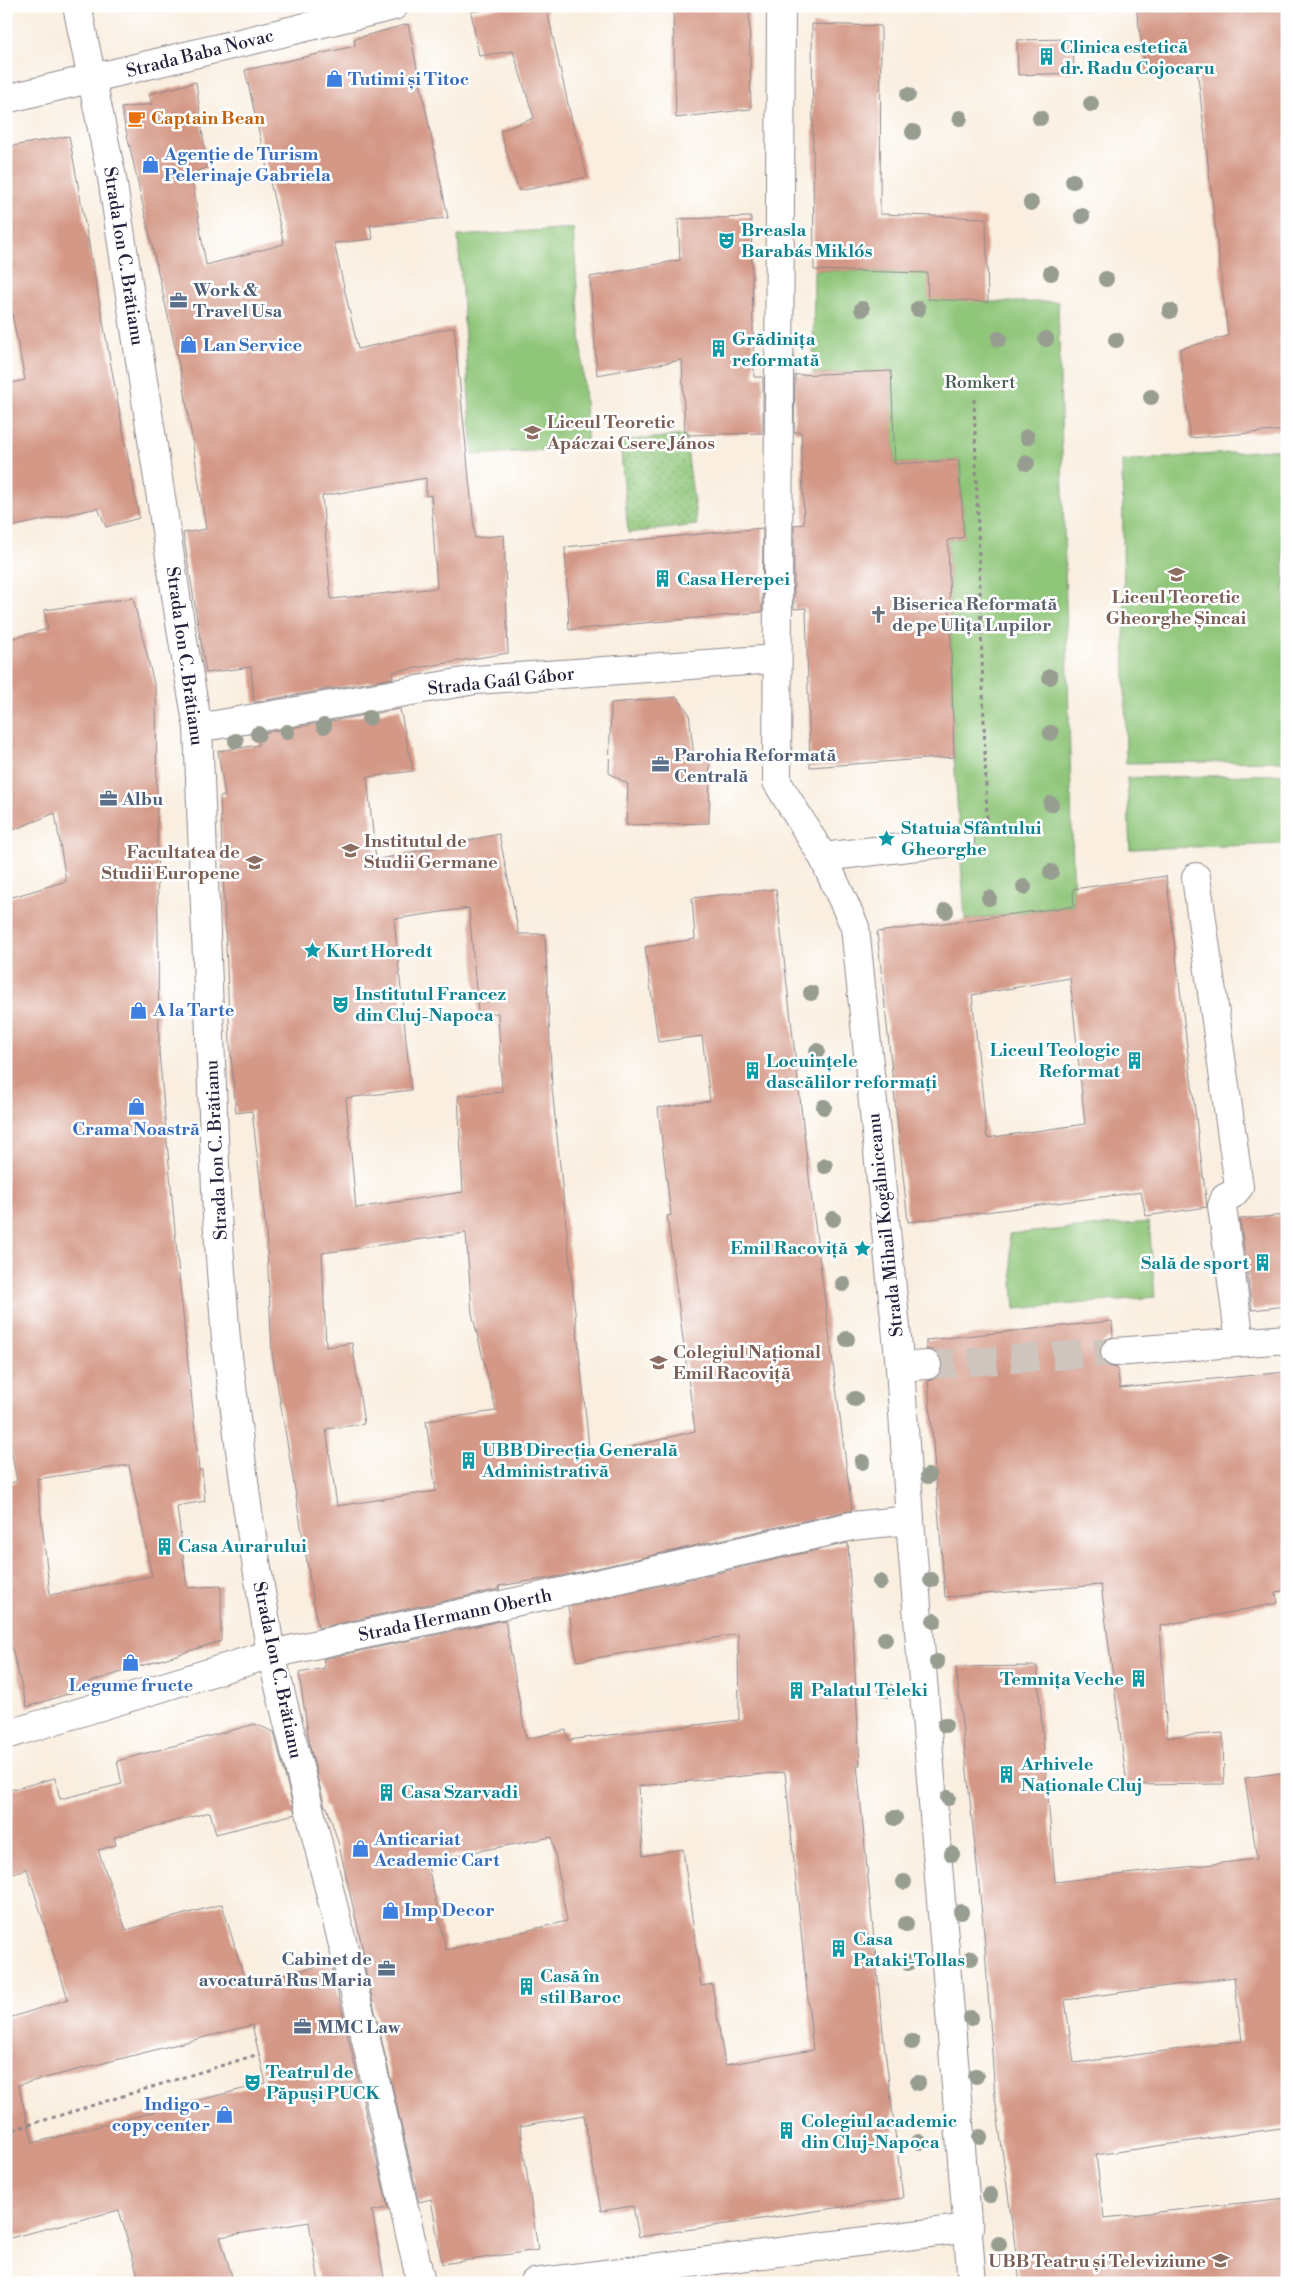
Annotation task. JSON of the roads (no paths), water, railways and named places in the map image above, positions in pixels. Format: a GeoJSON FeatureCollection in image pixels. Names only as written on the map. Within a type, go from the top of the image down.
{"type":"FeatureCollection","features":[{"type":"Feature","properties":{"kind":"street","name":"Strada Ion C. Brătianu"},"geometry":{"type":"LineString","coordinates":[[77,6],[112,178],[198,728],[217,1216],[226,1340],[248,1512],[271,1654],[362,2022],[421,2283]]}},
{"type":"Feature","properties":{"kind":"street","name":"Strada Baba Novac"},"geometry":{"type":"LineString","coordinates":[[6,99],[394,6]]}},
{"type":"Feature","properties":{"kind":"street","name":"Strada Mihail Kogălniceanu"},"geometry":{"type":"LineString","coordinates":[[781,6],[776,659],[777,782],[823,857],[855,927],[900,1367],[910,1520],[972,2283]]}},
{"type":"Feature","properties":{"kind":"street","name":"Strada Gaál Gábor"},"geometry":{"type":"LineString","coordinates":[[198,728],[475,680],[776,659]]}},
{"type":"Feature","properties":{"kind":"street"},"geometry":{"type":"LineString","coordinates":[[823,857],[960,841]]}},
{"type":"Feature","properties":{"kind":"street"},"geometry":{"type":"LineString","coordinates":[[1196,877],[1239,1188],[1225,1198],[1222,1206],[1240,1342]]}},
{"type":"Feature","properties":{"kind":"street"},"geometry":{"type":"LineString","coordinates":[[1115,1352],[1287,1339]]}},
{"type":"Feature","properties":{"kind":"street"},"geometry":{"type":"LineString","coordinates":[[900,1367],[927,1365]]}},
{"type":"Feature","properties":{"kind":"street","name":"Strada Hermann Oberth"},"geometry":{"type":"LineString","coordinates":[[6,1735],[271,1654],[557,1593],[852,1526],[910,1520]]}},
{"type":"Feature","properties":{"kind":"street"},"geometry":{"type":"LineString","coordinates":[[534,2283],[968,2228]]}},
{"type":"Feature","properties":{"kind":"tunnel"},"geometry":{"type":"LineString","coordinates":[[927,1365],[1115,1352]]}},
{"type":"Feature","properties":{"kind":"place","name":"Clinica estetică dr. Radu Cojocaru"},"geometry":{"type":"Point","coordinates":[1046,57]}},
{"type":"Feature","properties":{"kind":"place","name":"Tutimi și Titoc"},"geometry":{"type":"Point","coordinates":[334,79]}},
{"type":"Feature","properties":{"kind":"place","name":"Captain Bean"},"geometry":{"type":"Point","coordinates":[137,118]}},
{"type":"Feature","properties":{"kind":"place","name":"Agenție de Turism Pelerinaje Gabriela"},"geometry":{"type":"Point","coordinates":[150,164]}},
{"type":"Feature","properties":{"kind":"place","name":"Breasla Barabás Miklós"},"geometry":{"type":"Point","coordinates":[727,240]}},
{"type":"Feature","properties":{"kind":"place","name":"Work & Travel Usa"},"geometry":{"type":"Point","coordinates":[179,300]}},
{"type":"Feature","properties":{"kind":"place","name":"Lan Service"},"geometry":{"type":"Point","coordinates":[189,345]}},
{"type":"Feature","properties":{"kind":"place","name":"Grădinița reformată"},"geometry":{"type":"Point","coordinates":[718,349]}},
{"type":"Feature","properties":{"kind":"place","name":"Liceul Teoretic Apáczai Csere János"},"geometry":{"type":"Point","coordinates":[533,432]}},
{"type":"Feature","properties":{"kind":"place","name":"Liceul Teoretic Gheorghe Șincai"},"geometry":{"type":"Point","coordinates":[1176,574]}},
{"type":"Feature","properties":{"kind":"place","name":"Casa Herepei"},"geometry":{"type":"Point","coordinates":[663,579]}},
{"type":"Feature","properties":{"kind":"place","name":"Biserica Reformată de pe Ulița Lupilor"},"geometry":{"type":"Point","coordinates":[878,614]}},
{"type":"Feature","properties":{"kind":"place","name":"Parohia Reformată Centrală"},"geometry":{"type":"Point","coordinates":[660,765]}},
{"type":"Feature","properties":{"kind":"place","name":"Albu"},"geometry":{"type":"Point","coordinates":[108,799]}},
{"type":"Feature","properties":{"kind":"place","name":"Statuia Sfântului Gheorghe"},"geometry":{"type":"Point","coordinates":[887,838]}},
{"type":"Feature","properties":{"kind":"place","name":"Institutul de Studii Germane"},"geometry":{"type":"Point","coordinates":[350,851]}},
{"type":"Feature","properties":{"kind":"place","name":"Facultatea de Studii Europene"},"geometry":{"type":"Point","coordinates":[254,862]}},
{"type":"Feature","properties":{"kind":"place","name":"Kurt Horedt"},"geometry":{"type":"Point","coordinates":[312,951]}},
{"type":"Feature","properties":{"kind":"place","name":"Institutul Francez din Cluj-Napoca"},"geometry":{"type":"Point","coordinates":[341,1004]}},
{"type":"Feature","properties":{"kind":"place","name":"A la Tarte"},"geometry":{"type":"Point","coordinates":[139,1010]}},
{"type":"Feature","properties":{"kind":"place","name":"Liceul Teologic Reformat"},"geometry":{"type":"Point","coordinates":[1134,1060]}},
{"type":"Feature","properties":{"kind":"place","name":"Locuințele dascălilor reformați"},"geometry":{"type":"Point","coordinates":[752,1071]}},
{"type":"Feature","properties":{"kind":"place","name":"Crama Noastră"},"geometry":{"type":"Point","coordinates":[136,1106]}},
{"type":"Feature","properties":{"kind":"place","name":"Emil Racoviță"},"geometry":{"type":"Point","coordinates":[862,1248]}},
{"type":"Feature","properties":{"kind":"place","name":"Sală de sport"},"geometry":{"type":"Point","coordinates":[1263,1263]}},
{"type":"Feature","properties":{"kind":"place","name":"Colegiul Național Emil Racoviță"},"geometry":{"type":"Point","coordinates":[659,1362]}},
{"type":"Feature","properties":{"kind":"place","name":"UBB Direcția Generală Administrativă"},"geometry":{"type":"Point","coordinates":[468,1460]}},
{"type":"Feature","properties":{"kind":"place","name":"Casa Aurarului"},"geometry":{"type":"Point","coordinates":[164,1546]}},
{"type":"Feature","properties":{"kind":"place","name":"Legume fructe"},"geometry":{"type":"Point","coordinates":[131,1662]}},
{"type":"Feature","properties":{"kind":"place","name":"Temnița Veche"},"geometry":{"type":"Point","coordinates":[1138,1679]}},
{"type":"Feature","properties":{"kind":"place","name":"Palatul Teleki"},"geometry":{"type":"Point","coordinates":[797,1690]}},
{"type":"Feature","properties":{"kind":"place","name":"Arhivele Naționale Cluj"},"geometry":{"type":"Point","coordinates":[1007,1774]}},
{"type":"Feature","properties":{"kind":"place","name":"Casa Szarvadi"},"geometry":{"type":"Point","coordinates":[387,1792]}},
{"type":"Feature","properties":{"kind":"place","name":"Anticariat Academic Cart"},"geometry":{"type":"Point","coordinates":[360,1849]}},
{"type":"Feature","properties":{"kind":"place","name":"Imp Decor"},"geometry":{"type":"Point","coordinates":[390,1910]}},
{"type":"Feature","properties":{"kind":"place","name":"Casa Pataki-Tollas"},"geometry":{"type":"Point","coordinates":[839,1949]}},
{"type":"Feature","properties":{"kind":"place","name":"Cabinet de avocatură Rus Maria"},"geometry":{"type":"Point","coordinates":[386,1969]}},
{"type":"Feature","properties":{"kind":"place","name":"Casă în stil Baroc"},"geometry":{"type":"Point","coordinates":[526,1986]}},
{"type":"Feature","properties":{"kind":"place","name":"MMC Law"},"geometry":{"type":"Point","coordinates":[303,2027]}},
{"type":"Feature","properties":{"kind":"place","name":"Teatrul de Păpuși PUCK"},"geometry":{"type":"Point","coordinates":[252,2082]}},
{"type":"Feature","properties":{"kind":"place","name":"Indigo - copy center"},"geometry":{"type":"Point","coordinates":[224,2114]}},
{"type":"Feature","properties":{"kind":"place","name":"Colegiul academic din Cluj-Napoca"},"geometry":{"type":"Point","coordinates":[787,2131]}},
{"type":"Feature","properties":{"kind":"place","name":"UBB Teatru și Televiziune"},"geometry":{"type":"Point","coordinates":[1220,2261]}},
{"type":"Feature","properties":{"kind":"park label","name":"Romkert"},"geometry":{"type":"Point","coordinates":[980,382]}}]}
